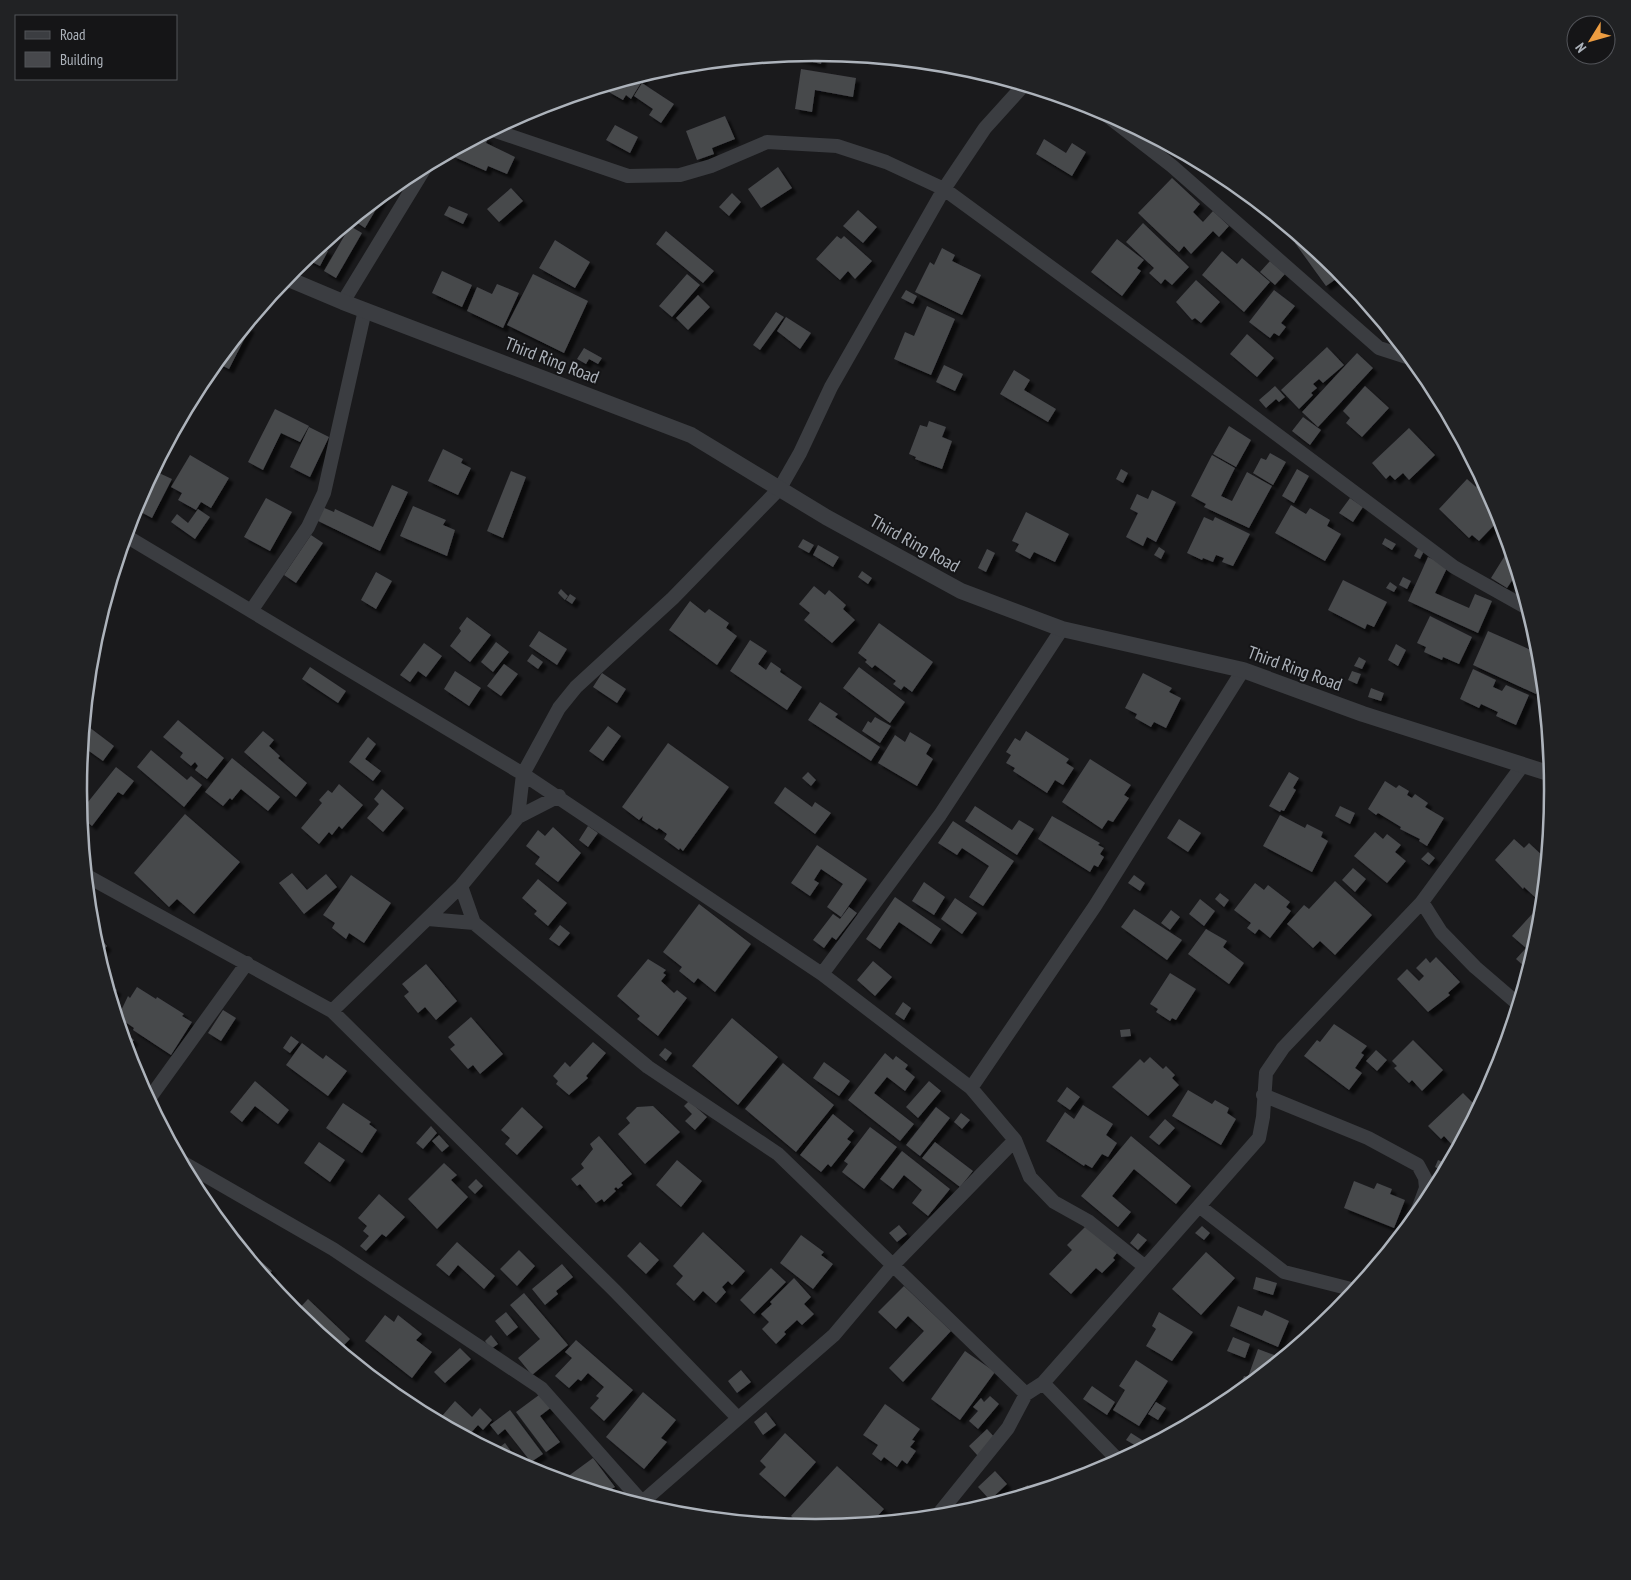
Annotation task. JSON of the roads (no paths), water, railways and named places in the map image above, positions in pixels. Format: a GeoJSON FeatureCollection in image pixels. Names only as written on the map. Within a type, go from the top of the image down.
{"type":"FeatureCollection","features":[{"type":"Feature","properties":{"kind":"street"},"geometry":{"type":"LineString","coordinates":[[518,817],[523,774],[559,708],[576,687],[673,598],[780,488],[800,453],[831,387],[944,189],[985,128],[1019,91]]}},
{"type":"Feature","properties":{"kind":"street"},"geometry":{"type":"LineString","coordinates":[[1129,132],[1172,166],[1379,348],[1400,355]]}},
{"type":"Feature","properties":{"kind":"street"},"geometry":{"type":"LineString","coordinates":[[501,133],[628,176],[680,175],[711,166],[767,142],[838,146],[886,162],[944,189],[1171,355],[1454,567],[1520,604]]}},
{"type":"Feature","properties":{"kind":"street"},"geometry":{"type":"LineString","coordinates":[[343,302],[417,180]]}},
{"type":"Feature","properties":{"kind":"street","name":"Third Ring Road"},"geometry":{"type":"LineString","coordinates":[[294,281],[343,302],[691,435],[826,517],[961,591],[1062,628],[1243,670],[1363,714],[1544,772]]}},
{"type":"Feature","properties":{"kind":"street"},"geometry":{"type":"LineString","coordinates":[[251,611],[308,527],[324,493],[365,310]]}},
{"type":"Feature","properties":{"kind":"street"},"geometry":{"type":"LineString","coordinates":[[131,539],[559,796],[822,974],[971,1088],[1015,1140],[1030,1177],[1054,1202],[1088,1221],[1144,1266]]}},
{"type":"Feature","properties":{"kind":"street"},"geometry":{"type":"LineString","coordinates":[[822,974],[940,815],[1062,628]]}},
{"type":"Feature","properties":{"kind":"street"},"geometry":{"type":"LineString","coordinates":[[971,1088],[1095,906],[1243,670]]}},
{"type":"Feature","properties":{"kind":"street"},"geometry":{"type":"LineString","coordinates":[[944,1507],[1008,1428],[1026,1394],[1043,1383],[1144,1266],[1259,1138],[1263,1116],[1266,1073],[1283,1048],[1422,902],[1522,766]]}},
{"type":"Feature","properties":{"kind":"street"},"geometry":{"type":"LineString","coordinates":[[332,1010],[460,886],[518,817],[559,796]]}},
{"type":"Feature","properties":{"kind":"street"},"geometry":{"type":"LineString","coordinates":[[92,879],[332,1010],[616,1291],[738,1418]]}},
{"type":"Feature","properties":{"kind":"street"},"geometry":{"type":"LineString","coordinates":[[460,886],[474,923],[648,1067],[778,1154],[1026,1394]]}},
{"type":"Feature","properties":{"kind":"street"},"geometry":{"type":"LineString","coordinates":[[1422,902],[1440,932],[1475,967],[1513,1000]]}},
{"type":"Feature","properties":{"kind":"street"},"geometry":{"type":"LineString","coordinates":[[428,919],[474,923]]}},
{"type":"Feature","properties":{"kind":"street"},"geometry":{"type":"LineString","coordinates":[[153,1093],[247,963]]}},
{"type":"Feature","properties":{"kind":"street"},"geometry":{"type":"LineString","coordinates":[[1263,1095],[1368,1138],[1418,1165],[1425,1178],[1426,1187]]}},
{"type":"Feature","properties":{"kind":"street"},"geometry":{"type":"LineString","coordinates":[[646,1499],[834,1335],[893,1265],[1015,1140]]}},
{"type":"Feature","properties":{"kind":"street"},"geometry":{"type":"LineString","coordinates":[[193,1168],[333,1249],[541,1388],[635,1496]]}},
{"type":"Feature","properties":{"kind":"street"},"geometry":{"type":"LineString","coordinates":[[1199,1206],[1284,1272],[1347,1288]]}},
{"type":"Feature","properties":{"kind":"street"},"geometry":{"type":"LineString","coordinates":[[1043,1383],[1113,1455]]}}]}
